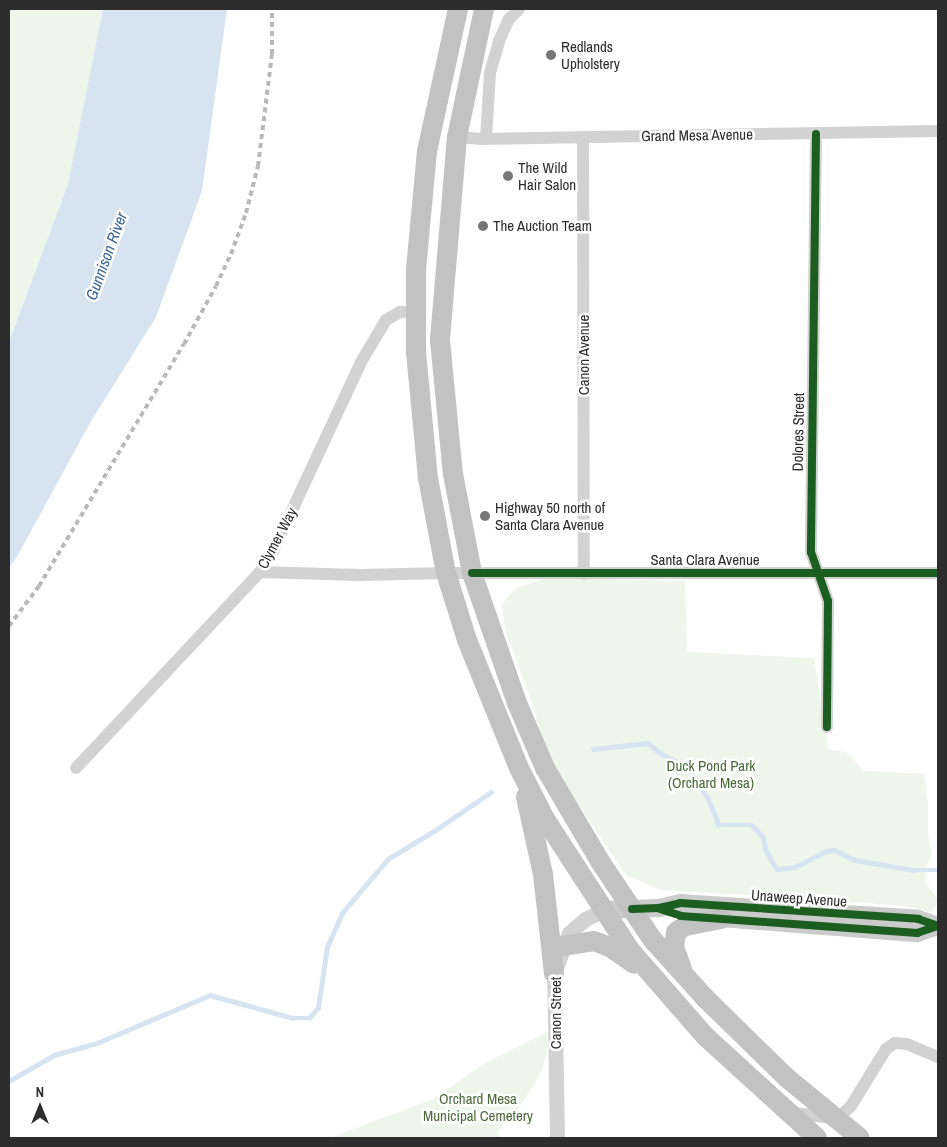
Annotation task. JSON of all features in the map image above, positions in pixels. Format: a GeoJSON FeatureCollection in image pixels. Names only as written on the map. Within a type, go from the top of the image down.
{"type":"FeatureCollection","features":[{"type":"Feature","properties":{"kind":"highway"},"geometry":{"type":"LineString","coordinates":[[458,9],[427,151],[416,269],[416,352],[428,478],[446,573],[467,640],[519,768],[545,819],[630,950],[706,1037],[786,1112],[817,1138]]}},
{"type":"Feature","properties":{"kind":"highway"},"geometry":{"type":"LineString","coordinates":[[456,137],[446,102],[469,9]]}},
{"type":"Feature","properties":{"kind":"highway"},"geometry":{"type":"LineString","coordinates":[[484,9],[456,137],[440,340],[454,474],[472,573],[517,702],[545,768],[601,863],[652,939],[706,999],[786,1078],[860,1138]]}},
{"type":"Feature","properties":{"kind":"highway"},"geometry":{"type":"LineString","coordinates":[[427,151],[438,170],[430,258],[427,325],[440,340]]}},
{"type":"Feature","properties":{"kind":"highway"},"geometry":{"type":"LineString","coordinates":[[416,352],[424,366],[451,549],[472,573]]}},
{"type":"Feature","properties":{"kind":"highway"},"geometry":{"type":"LineString","coordinates":[[519,768],[542,874],[554,973]]}},
{"type":"Feature","properties":{"kind":"highway"},"geometry":{"type":"LineString","coordinates":[[684,975],[674,947],[676,932],[685,926],[721,918]]}},
{"type":"Feature","properties":{"kind":"highway"},"geometry":{"type":"LineString","coordinates":[[563,946],[594,941],[610,947],[653,976]]}},
{"type":"Feature","properties":{"kind":"main road","name":"Unaweep Avenue"},"geometry":{"type":"LineString","coordinates":[[604,910],[659,908],[680,903],[918,920],[937,926]]}},
{"type":"Feature","properties":{"kind":"main road","name":"Unaweep Avenue"},"geometry":{"type":"LineString","coordinates":[[659,908],[681,916],[917,934],[937,926]]}},
{"type":"Feature","properties":{"kind":"street"},"geometry":{"type":"LineString","coordinates":[[486,138],[492,65],[499,41],[509,19],[519,9]]}},
{"type":"Feature","properties":{"kind":"street","name":"Grand Mesa Avenue"},"geometry":{"type":"LineString","coordinates":[[456,137],[583,137],[938,131]]}},
{"type":"Feature","properties":{"kind":"street","name":"Dolores Street"},"geometry":{"type":"LineString","coordinates":[[816,134],[811,552],[828,600],[827,727]]}},
{"type":"Feature","properties":{"kind":"street","name":"Canon Avenue"},"geometry":{"type":"LineString","coordinates":[[583,137],[584,574]]}},
{"type":"Feature","properties":{"kind":"street","name":"Clymer Way"},"geometry":{"type":"LineString","coordinates":[[76,768],[260,572],[273,551],[361,362],[386,320],[400,312],[416,311]]}},
{"type":"Feature","properties":{"kind":"street","name":"Santa Clara Avenue"},"geometry":{"type":"LineString","coordinates":[[260,572],[360,575],[446,573],[938,573]]}},
{"type":"Feature","properties":{"kind":"street","name":"Canon Street"},"geometry":{"type":"LineString","coordinates":[[557,1138],[554,973],[569,933],[577,924],[604,910]]}},
{"type":"Feature","properties":{"kind":"street"},"geometry":{"type":"LineString","coordinates":[[786,1112],[837,1119],[851,1106],[886,1049],[895,1043],[907,1044],[938,1057]]}},
{"type":"Feature","properties":{"kind":"green space"},"geometry":{"type":"Polygon","coordinates":[[[9,9],[103,9],[68,184],[9,342],[9,9]]]}},
{"type":"Feature","properties":{"kind":"green space","name":"Duck Pond Park (Orchard Mesa)"},"geometry":{"type":"Polygon","coordinates":[[[547,578],[685,581],[687,652],[814,658],[828,749],[846,752],[864,771],[924,774],[928,803],[928,833],[932,855],[927,865],[925,882],[938,899],[932,912],[905,906],[660,890],[626,875],[566,786],[545,747],[529,694],[505,630],[502,605],[514,589],[547,578]]]}},
{"type":"Feature","properties":{"kind":"green space","name":"Orchard Mesa Municipal Cemetery"},"geometry":{"type":"Polygon","coordinates":[[[547,1032],[547,1051],[542,1070],[524,1101],[497,1133],[502,1138],[330,1138],[433,1099],[485,1063],[547,1032]]]}},
{"type":"Feature","properties":{"kind":"water","name":"Gunnison River"},"geometry":{"type":"Polygon","coordinates":[[[103,9],[227,9],[202,191],[156,317],[90,423],[18,555],[9,568],[9,342],[68,184],[103,9]]]}},
{"type":"Feature","properties":{"kind":"waterway"},"geometry":{"type":"LineString","coordinates":[[593,749],[648,743],[663,755],[688,767],[708,798],[719,825],[752,825],[763,837],[766,851],[777,869],[795,867],[826,851],[835,850],[855,860],[913,870],[938,870]]}},
{"type":"Feature","properties":{"kind":"waterway"},"geometry":{"type":"LineString","coordinates":[[9,1081],[54,1055],[97,1043],[210,995],[293,1018],[309,1018],[318,1008],[327,947],[342,913],[388,859],[434,831],[491,792]]}},
{"type":"Feature","properties":{"kind":"railway"},"geometry":{"type":"LineString","coordinates":[[9,626],[39,586],[184,344],[216,286],[231,254],[246,213],[258,166],[272,54],[272,9]]}},
{"type":"Feature","properties":{"kind":"cycle path"},"geometry":{"type":"LineString","coordinates":[[816,134],[811,552],[828,601],[827,727]]}},
{"type":"Feature","properties":{"kind":"cycle path"},"geometry":{"type":"LineString","coordinates":[[472,573],[938,573]]}},
{"type":"Feature","properties":{"kind":"cycle path"},"geometry":{"type":"LineString","coordinates":[[632,909],[659,908],[680,903],[918,919],[938,926]]}},
{"type":"Feature","properties":{"kind":"cycle path"},"geometry":{"type":"LineString","coordinates":[[660,909],[681,916],[917,933],[937,926]]}},
{"type":"Feature","properties":{"kind":"place","name":"Redlands Upholstery"},"geometry":{"type":"Point","coordinates":[551,55]}},
{"type":"Feature","properties":{"kind":"place","name":"The Wild Hair Salon"},"geometry":{"type":"Point","coordinates":[508,176]}},
{"type":"Feature","properties":{"kind":"place","name":"The Auction Team"},"geometry":{"type":"Point","coordinates":[483,226]}},
{"type":"Feature","properties":{"kind":"place","name":"Highway 50 north of Santa Clara Avenue"},"geometry":{"type":"Point","coordinates":[485,516]}}]}
